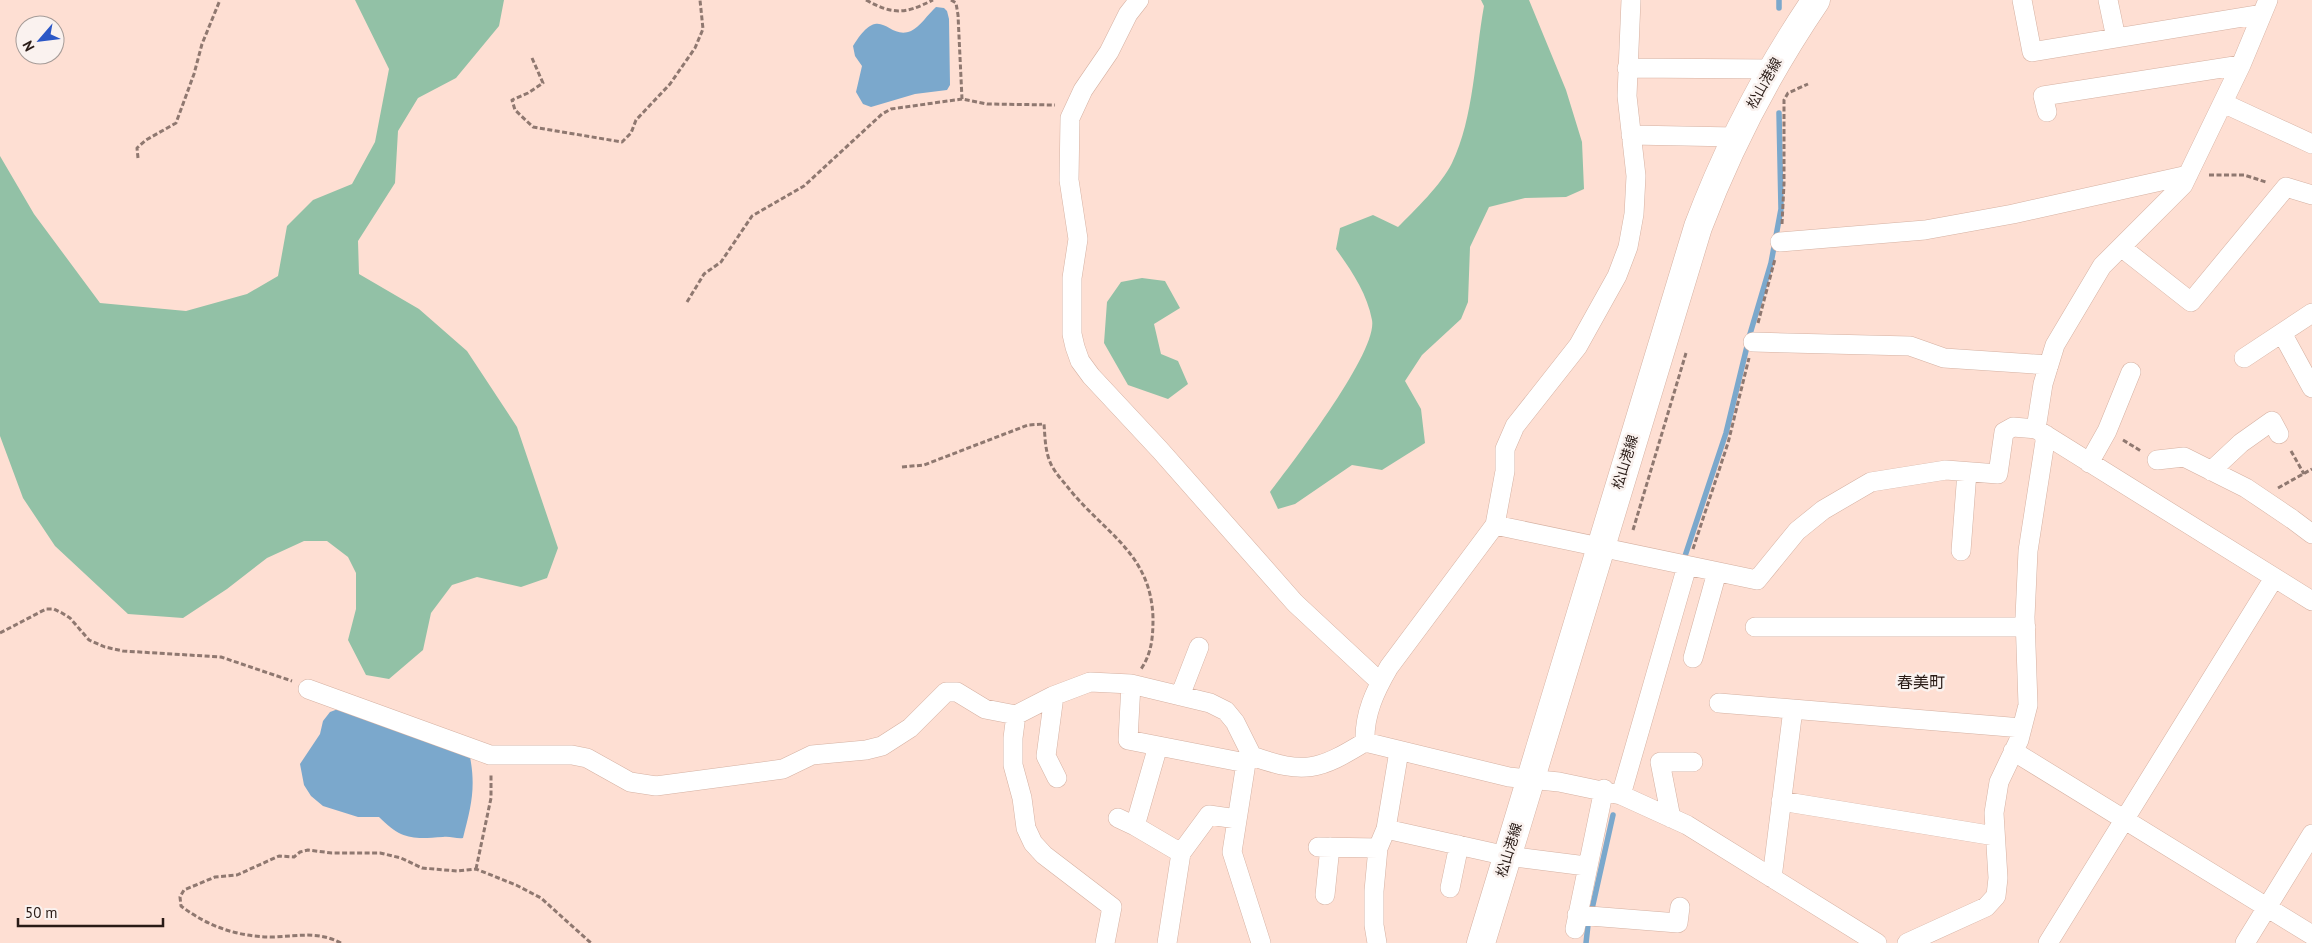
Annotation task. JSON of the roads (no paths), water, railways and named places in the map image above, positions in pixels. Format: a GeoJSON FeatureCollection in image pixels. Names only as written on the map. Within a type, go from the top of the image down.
{"type":"FeatureCollection","features":[{"type":"Feature","properties":{"kind":"main road","name":"松山港線"},"geometry":{"type":"LineString","coordinates":[[1481,943],[1599,548],[1698,227],[1735,137],[1772,69],[1816,0]]}},
{"type":"Feature","properties":{"kind":"street"},"geometry":{"type":"LineString","coordinates":[[1139,0],[1128,14],[1109,52],[1075,105],[1068,133],[1068,180],[1078,238],[1072,278],[1072,334],[1080,361],[1091,376],[1160,450],[1295,603],[1380,682]]}},
{"type":"Feature","properties":{"kind":"street"},"geometry":{"type":"LineString","coordinates":[[1366,742],[1365,727],[1368,711],[1389,666],[1494,525],[1505,471],[1505,449],[1515,426],[1578,346],[1606,298],[1628,247],[1634,214],[1636,176],[1631,135],[1627,68],[1631,0]]}},
{"type":"Feature","properties":{"kind":"street"},"geometry":{"type":"LineString","coordinates":[[2022,0],[2032,52],[2116,38],[2265,7]]}},
{"type":"Feature","properties":{"kind":"street"},"geometry":{"type":"LineString","coordinates":[[2108,0],[2116,38]]}},
{"type":"Feature","properties":{"kind":"street"},"geometry":{"type":"LineString","coordinates":[[1907,943],[1986,907],[1996,896],[1998,878],[1994,813],[1999,782],[2014,751],[2028,705],[2026,627],[2028,551],[2041,432],[2043,384],[2055,345],[2102,266],[2183,185],[2241,65],[2265,7]]}},
{"type":"Feature","properties":{"kind":"street"},"geometry":{"type":"LineString","coordinates":[[2047,112],[2043,96],[2241,65]]}},
{"type":"Feature","properties":{"kind":"street"},"geometry":{"type":"LineString","coordinates":[[1627,68],[1772,69]]}},
{"type":"Feature","properties":{"kind":"street"},"geometry":{"type":"LineString","coordinates":[[2223,102],[2312,144]]}},
{"type":"Feature","properties":{"kind":"street"},"geometry":{"type":"LineString","coordinates":[[1631,135],[1735,137]]}},
{"type":"Feature","properties":{"kind":"street"},"geometry":{"type":"LineString","coordinates":[[1780,242],[1925,230],[2013,214],[2188,175]]}},
{"type":"Feature","properties":{"kind":"street"},"geometry":{"type":"LineString","coordinates":[[2121,248],[2191,302],[2286,188],[2312,195]]}},
{"type":"Feature","properties":{"kind":"street"},"geometry":{"type":"LineString","coordinates":[[2244,358],[2312,313]]}},
{"type":"Feature","properties":{"kind":"street"},"geometry":{"type":"LineString","coordinates":[[2282,333],[2307,365],[2312,388]]}},
{"type":"Feature","properties":{"kind":"street"},"geometry":{"type":"LineString","coordinates":[[1753,342],[1910,346],[1944,358],[2048,365]]}},
{"type":"Feature","properties":{"kind":"street"},"geometry":{"type":"LineString","coordinates":[[2089,463],[2107,431],[2131,372]]}},
{"type":"Feature","properties":{"kind":"street"},"geometry":{"type":"LineString","coordinates":[[2210,471],[2241,443],[2272,421],[2279,434]]}},
{"type":"Feature","properties":{"kind":"street"},"geometry":{"type":"LineString","coordinates":[[1494,525],[1757,580],[1797,531],[1822,510],[1871,482],[1946,470],[1998,474],[2004,432],[2013,427],[2041,432],[2274,578],[2310,597]]}},
{"type":"Feature","properties":{"kind":"street"},"geometry":{"type":"LineString","coordinates":[[2157,460],[2184,457],[2260,498],[2312,534]]}},
{"type":"Feature","properties":{"kind":"street"},"geometry":{"type":"LineString","coordinates":[[1961,551],[1967,472]]}},
{"type":"Feature","properties":{"kind":"street"},"geometry":{"type":"LineString","coordinates":[[1680,907],[1678,923],[1576,922],[1586,866],[1687,566]]}},
{"type":"Feature","properties":{"kind":"street"},"geometry":{"type":"LineString","coordinates":[[1693,658],[1717,572]]}},
{"type":"Feature","properties":{"kind":"street"},"geometry":{"type":"LineString","coordinates":[[2048,943],[2274,578]]}},
{"type":"Feature","properties":{"kind":"street"},"geometry":{"type":"LineString","coordinates":[[1755,627],[2026,627]]}},
{"type":"Feature","properties":{"kind":"street"},"geometry":{"type":"LineString","coordinates":[[1180,696],[1199,647]]}},
{"type":"Feature","properties":{"kind":"street"},"geometry":{"type":"LineString","coordinates":[[308,689],[490,755],[572,755],[587,758],[630,782],[656,786],[783,769],[812,755],[866,750],[882,746],[910,728],[946,692],[957,692],[985,709],[1016,716],[1054,696],[1090,682],[1130,684],[1210,703],[1226,710],[1235,722],[1249,760],[1232,852],[1261,943]]}},
{"type":"Feature","properties":{"kind":"street"},"geometry":{"type":"LineString","coordinates":[[1130,684],[1128,740],[1276,765],[1315,768],[1334,761],[1366,742],[1509,777],[1612,792],[1687,825],[1877,943]]}},
{"type":"Feature","properties":{"kind":"street"},"geometry":{"type":"LineString","coordinates":[[1054,696],[1046,756],[1057,778]]}},
{"type":"Feature","properties":{"kind":"street"},"geometry":{"type":"LineString","coordinates":[[1719,703],[2022,728]]}},
{"type":"Feature","properties":{"kind":"street"},"geometry":{"type":"LineString","coordinates":[[1772,878],[1793,709]]}},
{"type":"Feature","properties":{"kind":"street"},"geometry":{"type":"LineString","coordinates":[[1016,716],[1013,738],[1013,765],[1026,828],[1032,843],[1044,855],[1112,907],[1105,943]]}},
{"type":"Feature","properties":{"kind":"street"},"geometry":{"type":"LineString","coordinates":[[1135,826],[1158,746]]}},
{"type":"Feature","properties":{"kind":"street"},"geometry":{"type":"LineString","coordinates":[[1377,943],[1374,925],[1374,891],[1378,848],[1386,829],[1399,751]]}},
{"type":"Feature","properties":{"kind":"street"},"geometry":{"type":"LineString","coordinates":[[2014,751],[2312,934]]}},
{"type":"Feature","properties":{"kind":"street"},"geometry":{"type":"LineString","coordinates":[[1670,818],[1660,762],[1694,762]]}},
{"type":"Feature","properties":{"kind":"street"},"geometry":{"type":"LineString","coordinates":[[1781,801],[1995,836]]}},
{"type":"Feature","properties":{"kind":"street"},"geometry":{"type":"LineString","coordinates":[[1167,943],[1181,853],[1209,815],[1237,819]]}},
{"type":"Feature","properties":{"kind":"street"},"geometry":{"type":"LineString","coordinates":[[1118,818],[1181,853]]}},
{"type":"Feature","properties":{"kind":"street"},"geometry":{"type":"LineString","coordinates":[[1386,829],[1507,856],[1586,866]]}},
{"type":"Feature","properties":{"kind":"street"},"geometry":{"type":"LineString","coordinates":[[2245,943],[2312,834]]}},
{"type":"Feature","properties":{"kind":"street"},"geometry":{"type":"LineString","coordinates":[[1450,888],[1459,845]]}},
{"type":"Feature","properties":{"kind":"street"},"geometry":{"type":"LineString","coordinates":[[1325,895],[1324,847],[1378,848]]}},
{"type":"Feature","properties":{"kind":"water"},"geometry":{"type":"Polygon","coordinates":[[[936,7],[944,8],[949,19],[950,85],[947,90],[915,94],[871,107],[863,104],[856,92],[862,66],[855,56],[853,46],[870,26],[877,24],[903,33],[911,31],[918,27],[936,7]]]}},
{"type":"Feature","properties":{"kind":"water"},"geometry":{"type":"Polygon","coordinates":[[[338,709],[470,757],[473,788],[463,838],[415,838],[394,830],[379,817],[358,817],[323,806],[311,796],[304,785],[300,764],[320,734],[323,721],[330,712],[338,709]]]}},
{"type":"Feature","properties":{"kind":"waterway"},"geometry":{"type":"LineString","coordinates":[[1779,0],[1779,8]]}},
{"type":"Feature","properties":{"kind":"waterway"},"geometry":{"type":"LineString","coordinates":[[1683,562],[1726,433],[1750,334],[1771,263],[1781,209],[1779,113]]}},
{"type":"Feature","properties":{"kind":"waterway"},"geometry":{"type":"LineString","coordinates":[[1592,909],[1613,815]]}},
{"type":"Feature","properties":{"kind":"waterway"},"geometry":{"type":"LineString","coordinates":[[1586,943],[1588,925]]}},
{"type":"Feature","properties":{"kind":"district","name":"春美町"},"geometry":{"type":"Point","coordinates":[1921,682]}}]}
